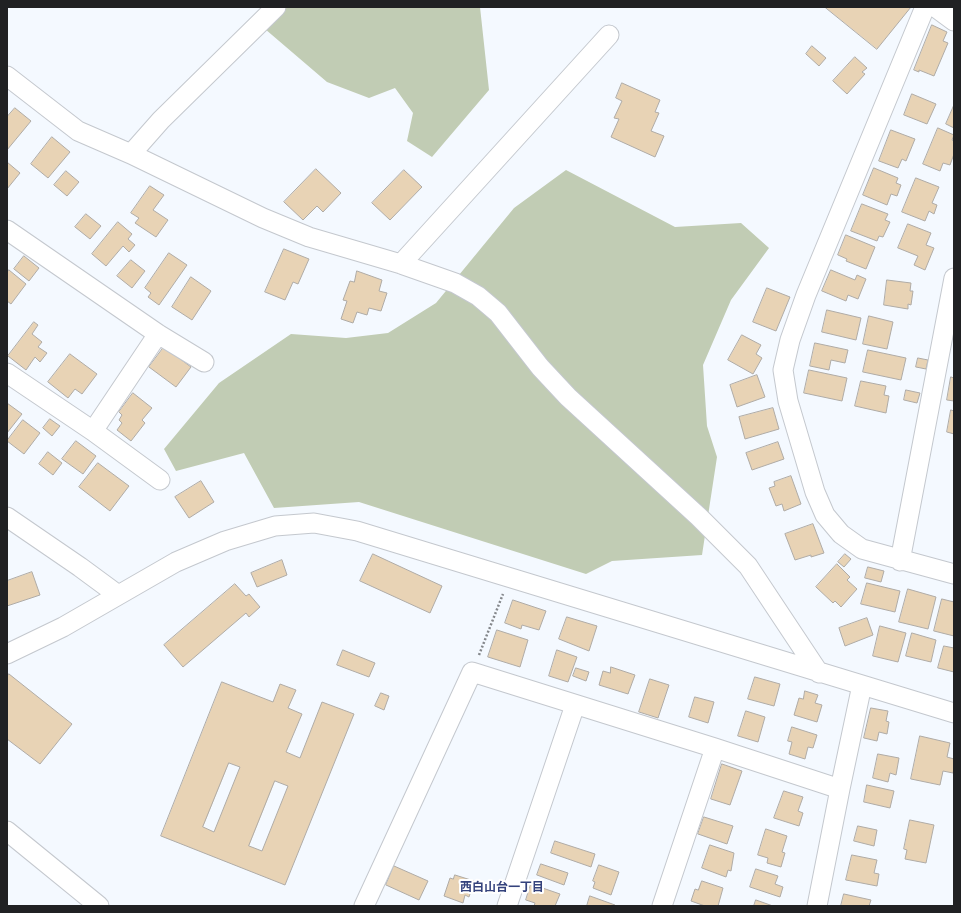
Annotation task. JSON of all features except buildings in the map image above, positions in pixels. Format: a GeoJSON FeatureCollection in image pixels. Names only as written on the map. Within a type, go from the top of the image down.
{"type":"FeatureCollection","features":[{"type":"Feature","properties":{"kind":"street"},"geometry":{"type":"LineString","coordinates":[[131,154],[161,120],[276,7]]}},
{"type":"Feature","properties":{"kind":"street"},"geometry":{"type":"LineString","coordinates":[[925,7],[806,295],[790,340],[783,370],[790,409],[815,492],[825,515],[841,534],[862,549],[900,561],[954,574]]}},
{"type":"Feature","properties":{"kind":"street"},"geometry":{"type":"LineString","coordinates":[[935,7],[954,20]]}},
{"type":"Feature","properties":{"kind":"street"},"geometry":{"type":"LineString","coordinates":[[401,264],[609,35]]}},
{"type":"Feature","properties":{"kind":"street"},"geometry":{"type":"LineString","coordinates":[[7,76],[78,131],[131,154],[263,218],[309,237],[401,264],[454,283],[478,296],[498,313],[540,367],[568,397],[699,517],[748,566],[819,673]]}},
{"type":"Feature","properties":{"kind":"street"},"geometry":{"type":"LineString","coordinates":[[7,230],[158,334],[204,362]]}},
{"type":"Feature","properties":{"kind":"street"},"geometry":{"type":"LineString","coordinates":[[900,561],[954,278]]}},
{"type":"Feature","properties":{"kind":"street"},"geometry":{"type":"LineString","coordinates":[[93,431],[158,334]]}},
{"type":"Feature","properties":{"kind":"street"},"geometry":{"type":"LineString","coordinates":[[7,373],[93,431],[160,480]]}},
{"type":"Feature","properties":{"kind":"street"},"geometry":{"type":"LineString","coordinates":[[7,517],[80,566],[118,595]]}},
{"type":"Feature","properties":{"kind":"street"},"geometry":{"type":"LineString","coordinates":[[7,654],[63,627],[176,562],[225,541],[275,526],[314,523],[357,531],[954,713]]}},
{"type":"Feature","properties":{"kind":"street"},"geometry":{"type":"LineString","coordinates":[[364,906],[472,672],[840,789]]}},
{"type":"Feature","properties":{"kind":"street"},"geometry":{"type":"LineString","coordinates":[[817,906],[862,685]]}},
{"type":"Feature","properties":{"kind":"street"},"geometry":{"type":"LineString","coordinates":[[507,906],[575,705]]}},
{"type":"Feature","properties":{"kind":"street"},"geometry":{"type":"LineString","coordinates":[[662,906],[715,748]]}},
{"type":"Feature","properties":{"kind":"street"},"geometry":{"type":"LineString","coordinates":[[7,831],[99,906]]}},
{"type":"Feature","properties":{"kind":"path"},"geometry":{"type":"LineString","coordinates":[[472,672],[509,577]]}},
{"type":"Feature","properties":{"kind":"green space"},"geometry":{"type":"Polygon","coordinates":[[[287,7],[480,7],[489,90],[432,157],[407,141],[413,113],[395,88],[369,98],[327,82],[265,29],[287,7]]]}},
{"type":"Feature","properties":{"kind":"green space"},"geometry":{"type":"Polygon","coordinates":[[[566,170],[675,227],[741,223],[769,248],[731,300],[703,365],[707,426],[717,457],[702,555],[612,561],[586,574],[359,502],[274,508],[244,453],[176,471],[164,449],[219,383],[291,334],[346,338],[388,333],[436,303],[514,208],[566,170]]]}},
{"type":"Feature","properties":{"kind":"district","name":"西白山台一丁目"},"geometry":{"type":"Point","coordinates":[502,888]}}]}
